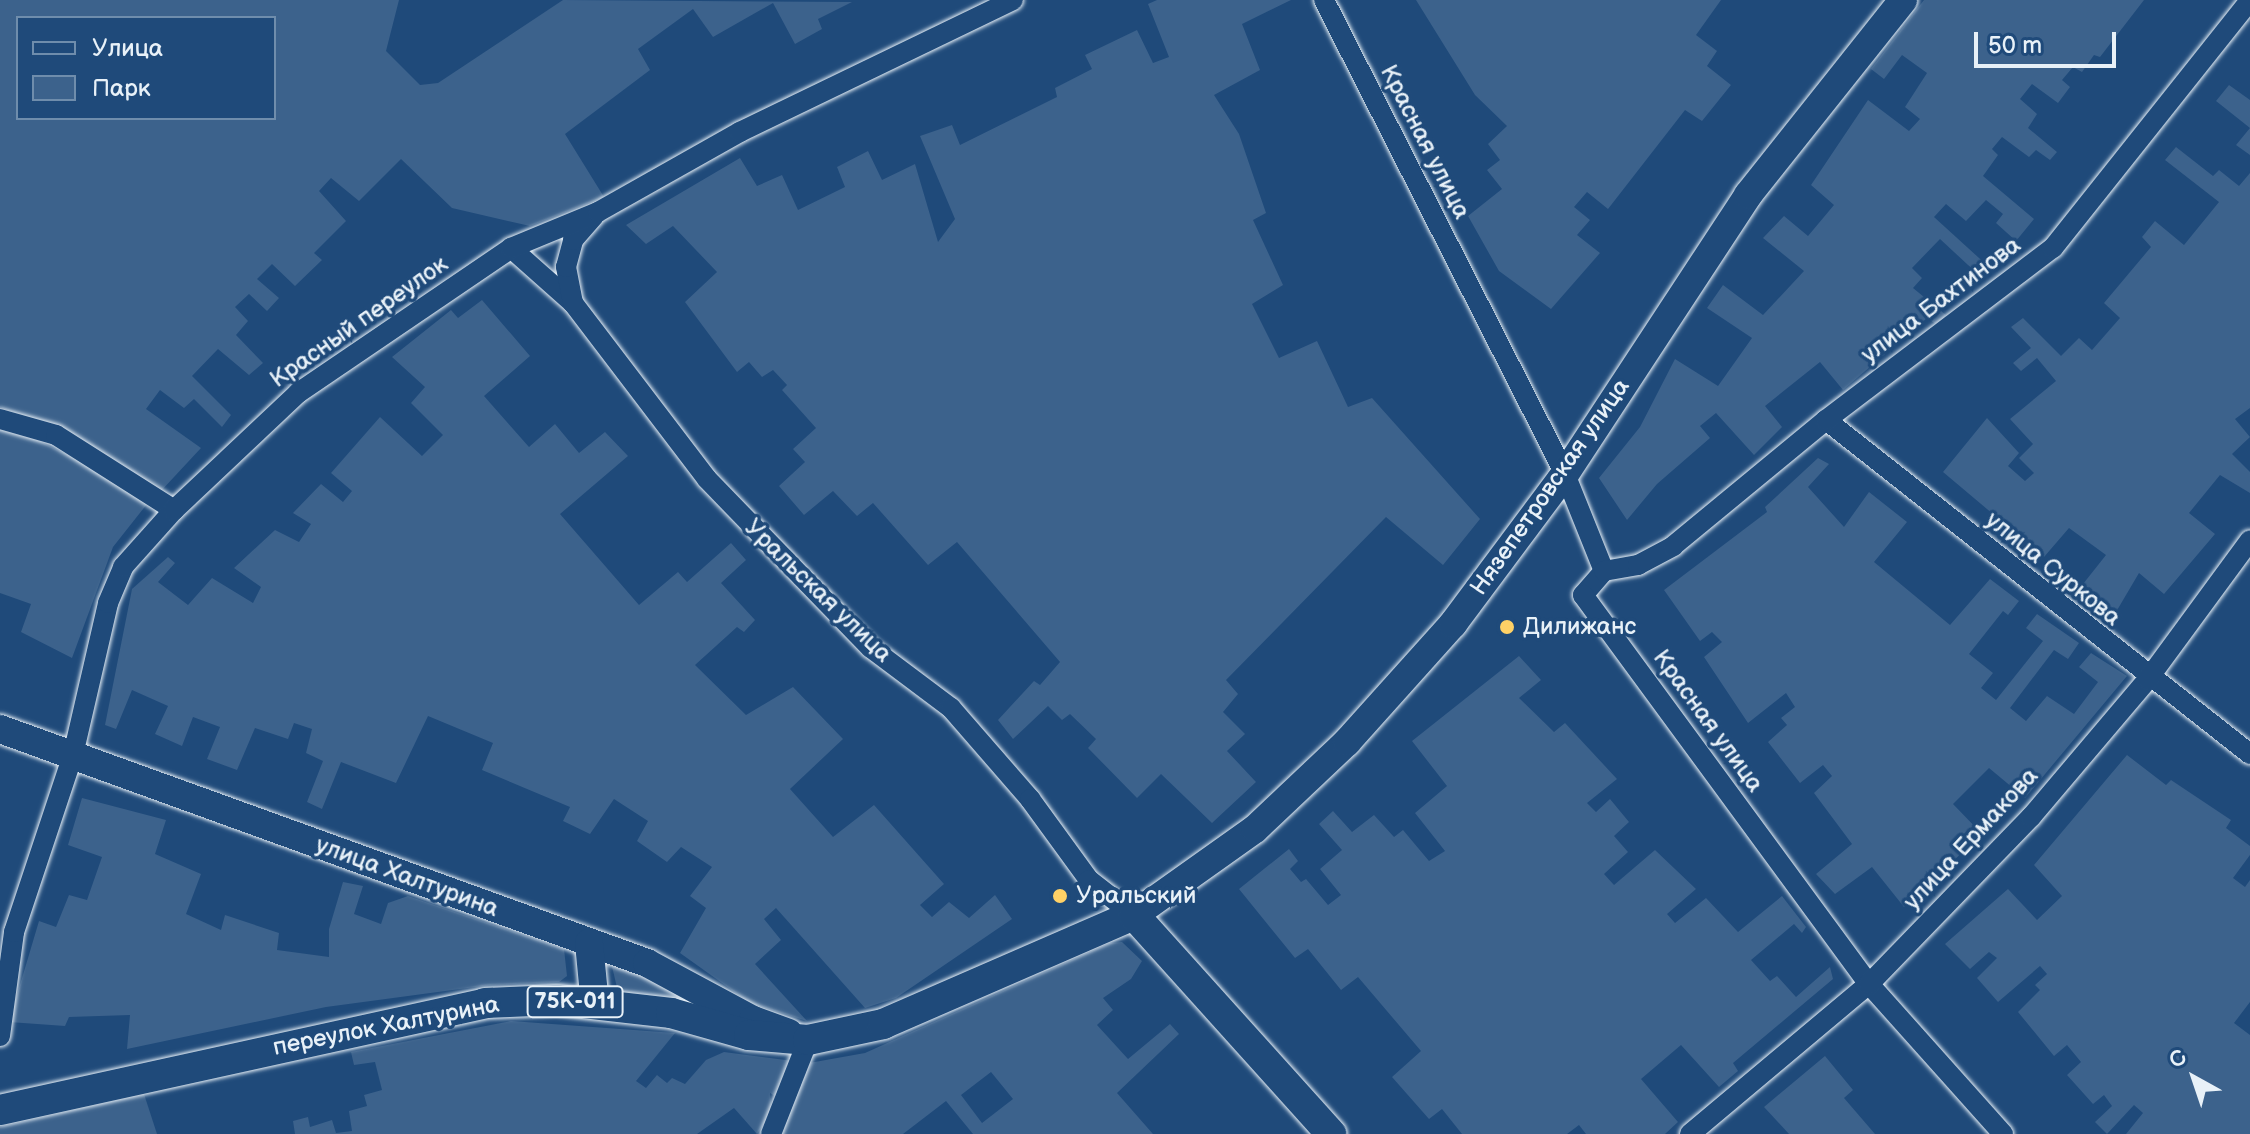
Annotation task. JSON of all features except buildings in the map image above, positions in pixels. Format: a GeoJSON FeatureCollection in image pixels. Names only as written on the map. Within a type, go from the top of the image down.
{"type":"FeatureCollection","features":[{"type":"Feature","properties":{"kind":"main road","name":"Нязепетровская улица"},"geometry":{"type":"LineString","coordinates":[[1134,915],[1255,829],[1347,742],[1453,624],[1565,474],[1748,195],[1903,0]]}},
{"type":"Feature","properties":{"kind":"main road","name":"улица Халтурина"},"geometry":{"type":"LineString","coordinates":[[0,729],[647,963],[753,1020],[808,1040]]}},
{"type":"Feature","properties":{"kind":"main road","name":"переулок Халтурина"},"geometry":{"type":"LineString","coordinates":[[0,1110],[485,1003],[557,1000],[671,1013],[749,1035],[808,1040],[883,1024],[1134,915]]}},
{"type":"Feature","properties":{"kind":"main road","name":"Уральская улица"},"geometry":{"type":"LineString","coordinates":[[1134,915],[1331,1134]]}},
{"type":"Feature","properties":{"kind":"main road"},"geometry":{"type":"LineString","coordinates":[[589,943],[595,1005]]}},
{"type":"Feature","properties":{"kind":"street","name":"Красный переулок"},"geometry":{"type":"LineString","coordinates":[[0,1036],[14,932],[73,755],[108,603],[123,567],[174,510],[298,393],[511,248],[598,212],[740,132],[1013,0]]}},
{"type":"Feature","properties":{"kind":"street","name":"Красная улица"},"geometry":{"type":"LineString","coordinates":[[1324,0],[1565,474],[1604,571],[1583,595],[1869,984],[2003,1134]]}},
{"type":"Feature","properties":{"kind":"street","name":"улица Бахтинова"},"geometry":{"type":"LineString","coordinates":[[1604,571],[1638,565],[1673,546],[1826,420],[2053,248],[2250,0]]}},
{"type":"Feature","properties":{"kind":"street"},"geometry":{"type":"LineString","coordinates":[[573,303],[566,267],[573,240],[598,212]]}},
{"type":"Feature","properties":{"kind":"street","name":"Уральская улица"},"geometry":{"type":"LineString","coordinates":[[511,248],[573,303],[666,418],[707,479],[871,648],[951,708],[1030,799],[1089,880],[1134,915]]}},
{"type":"Feature","properties":{"kind":"street"},"geometry":{"type":"LineString","coordinates":[[0,419],[56,435],[174,510]]}},
{"type":"Feature","properties":{"kind":"street","name":"улица Суркова"},"geometry":{"type":"LineString","coordinates":[[1826,420],[2148,679],[2250,754]]}},
{"type":"Feature","properties":{"kind":"street","name":"улица Ермакова"},"geometry":{"type":"LineString","coordinates":[[1690,1134],[1869,984],[2031,817],[2148,679],[2250,540]]}},
{"type":"Feature","properties":{"kind":"street"},"geometry":{"type":"LineString","coordinates":[[771,1134],[808,1040]]}},
{"type":"Feature","properties":{"kind":"green space"},"geometry":{"type":"Polygon","coordinates":[[[0,0],[399,0],[386,51],[420,85],[438,83],[563,0],[852,2],[818,19],[822,29],[795,44],[773,3],[713,37],[693,9],[638,49],[650,70],[565,134],[604,197],[530,226],[452,208],[401,159],[359,201],[331,178],[319,191],[346,221],[314,253],[322,260],[295,286],[272,264],[257,279],[279,298],[267,311],[249,294],[235,307],[248,321],[236,335],[263,363],[249,375],[218,349],[192,376],[231,415],[222,427],[194,399],[184,408],[160,390],[146,409],[201,448],[161,491],[62,429],[0,407],[0,0]]]}},
{"type":"Feature","properties":{"kind":"green space"},"geometry":{"type":"Polygon","coordinates":[[[1157,0],[1291,0],[1242,24],[1260,70],[1214,95],[1239,134],[1266,213],[1253,220],[1283,285],[1252,304],[1279,358],[1317,341],[1348,407],[1372,398],[1480,519],[1443,565],[1386,517],[1226,680],[1238,694],[1223,712],[1245,734],[1227,751],[1256,782],[1212,823],[1161,774],[1137,798],[1088,748],[1096,739],[1070,714],[1062,720],[1048,706],[1013,739],[998,720],[1034,681],[1040,685],[1060,662],[957,542],[928,565],[873,503],[857,516],[833,491],[804,515],[779,486],[805,462],[793,449],[816,428],[782,390],[787,385],[773,370],[762,377],[749,362],[737,372],[685,302],[717,272],[673,226],[646,244],[626,225],[740,158],[757,186],[782,175],[798,210],[845,187],[837,167],[868,151],[882,180],[915,164],[938,242],[955,219],[920,136],[952,125],[960,145],[1057,97],[1055,88],[1092,69],[1085,55],[1137,30],[1153,63],[1169,57],[1148,4],[1157,0]]]}},
{"type":"Feature","properties":{"kind":"green space"},"geometry":{"type":"Polygon","coordinates":[[[1416,0],[1721,0],[1696,35],[1717,51],[1707,66],[1731,85],[1702,121],[1685,110],[1608,209],[1587,192],[1574,207],[1590,220],[1577,235],[1600,253],[1551,309],[1499,271],[1468,216],[1502,189],[1487,170],[1500,160],[1488,144],[1507,126],[1475,95],[1416,0]]]}},
{"type":"Feature","properties":{"kind":"green space"},"geometry":{"type":"Polygon","coordinates":[[[1924,0],[2144,0],[2100,57],[2094,55],[2082,72],[2073,67],[2062,80],[2070,87],[2058,103],[2032,84],[2020,99],[2037,114],[2028,128],[2057,152],[2050,160],[2036,150],[2029,157],[2002,137],[1992,149],[1998,155],[1983,176],[2034,219],[2016,241],[1996,223],[2003,214],[1986,200],[1966,221],[1946,204],[1934,217],[1990,268],[1982,278],[1940,239],[1912,268],[1922,278],[1913,288],[1946,315],[1937,325],[1927,318],[1843,390],[1820,362],[1765,406],[1782,427],[1754,455],[1716,413],[1700,426],[1710,438],[1657,484],[1627,520],[1599,478],[1640,427],[1675,359],[1718,386],[1752,338],[1707,308],[1723,285],[1763,315],[1804,271],[1763,238],[1784,216],[1808,236],[1834,205],[1811,185],[1868,100],[1909,131],[1920,119],[1905,107],[1927,73],[1902,55],[1884,79],[1871,69],[1924,0]]]}},
{"type":"Feature","properties":{"kind":"green space"},"geometry":{"type":"Polygon","coordinates":[[[2229,85],[2250,100],[2250,128],[2216,101],[2229,85]]]}},
{"type":"Feature","properties":{"kind":"green space"},"geometry":{"type":"Polygon","coordinates":[[[2250,128],[2250,155],[2236,145],[2250,128]]]}},
{"type":"Feature","properties":{"kind":"green space"},"geometry":{"type":"Polygon","coordinates":[[[2176,147],[2213,176],[2219,170],[2239,186],[2250,173],[2250,408],[2235,419],[2250,437],[2232,454],[2250,472],[2250,493],[2220,475],[2189,513],[2215,534],[2164,594],[2139,573],[2116,612],[2083,584],[2106,555],[2069,528],[2044,557],[1943,472],[1987,418],[2019,453],[2008,466],[2025,481],[2034,473],[2019,458],[2033,444],[2010,419],[2056,381],[2037,358],[2021,371],[2013,363],[2031,348],[2011,327],[2023,318],[2061,356],[2079,338],[2092,350],[2120,318],[2104,303],[2151,247],[2142,237],[2155,221],[2184,245],[2219,202],[2165,160],[2176,147]]]}},
{"type":"Feature","properties":{"kind":"green space"},"geometry":{"type":"Polygon","coordinates":[[[482,300],[530,356],[484,396],[529,447],[555,424],[579,453],[605,432],[628,456],[560,514],[639,605],[678,572],[687,582],[731,543],[746,560],[721,583],[755,620],[744,632],[737,627],[695,665],[746,715],[793,687],[843,739],[790,789],[833,837],[874,805],[944,884],[920,905],[932,917],[949,902],[969,918],[995,895],[1012,919],[896,998],[865,1008],[776,908],[764,919],[781,940],[755,964],[807,1021],[750,1003],[680,953],[706,908],[690,896],[712,867],[681,847],[667,862],[637,841],[648,821],[614,799],[590,834],[563,821],[570,807],[482,770],[493,743],[428,716],[396,783],[341,762],[322,809],[307,802],[323,761],[306,753],[312,729],[294,723],[288,739],[255,728],[237,770],[207,759],[220,727],[193,717],[182,746],[155,734],[168,706],[132,690],[116,729],[105,725],[132,589],[168,557],[175,563],[158,582],[188,605],[212,578],[253,603],[261,587],[234,568],[275,530],[299,542],[311,524],[293,513],[321,484],[343,502],[352,491],[331,473],[380,417],[422,456],[443,435],[411,403],[425,387],[392,357],[451,310],[458,318],[482,300]]]}},
{"type":"Feature","properties":{"kind":"green space"},"geometry":{"type":"Polygon","coordinates":[[[0,430],[37,440],[86,464],[147,504],[113,547],[72,658],[21,632],[31,604],[0,593],[0,430]]]}},
{"type":"Feature","properties":{"kind":"green space"},"geometry":{"type":"Polygon","coordinates":[[[1818,458],[1829,464],[1808,487],[1844,527],[1869,492],[1907,522],[1874,562],[1950,625],[1990,579],[2019,601],[2008,615],[2003,611],[1969,654],[1993,673],[1981,688],[1996,700],[2043,641],[2026,628],[2037,614],[2079,643],[2068,659],[2054,650],[2010,708],[2026,721],[2047,696],[2074,714],[2098,682],[2079,667],[2091,653],[2127,676],[2025,798],[1989,768],[1953,804],[1982,834],[1904,907],[1872,867],[1835,894],[1816,874],[1852,844],[1814,793],[1832,776],[1823,765],[1800,783],[1768,742],[1787,725],[1781,718],[1795,707],[1786,693],[1748,723],[1704,657],[1722,642],[1712,632],[1700,641],[1664,590],[1767,512],[1765,507],[1818,458]]]}},
{"type":"Feature","properties":{"kind":"green space"},"geometry":{"type":"Polygon","coordinates":[[[1519,656],[1541,680],[1519,698],[1554,732],[1565,723],[1617,779],[1587,803],[1596,812],[1610,799],[1629,822],[1614,836],[1628,852],[1604,874],[1614,885],[1655,850],[1696,889],[1667,914],[1675,923],[1706,898],[1738,932],[1782,896],[1806,927],[1802,933],[1794,924],[1751,960],[1770,981],[1777,976],[1796,997],[1830,967],[1833,979],[1733,1063],[1738,1071],[1719,1087],[1681,1045],[1641,1079],[1678,1122],[1665,1134],[1586,1134],[1579,1125],[1567,1134],[1462,1134],[1442,1109],[1429,1119],[1392,1077],[1421,1051],[1358,977],[1341,990],[1308,949],[1295,958],[1239,889],[1289,849],[1298,861],[1290,869],[1301,882],[1306,879],[1328,905],[1341,895],[1320,869],[1342,850],[1319,824],[1333,811],[1352,832],[1374,815],[1394,837],[1403,830],[1429,861],[1445,851],[1415,813],[1447,786],[1412,741],[1519,656]]]}},
{"type":"Feature","properties":{"kind":"green space"},"geometry":{"type":"Polygon","coordinates":[[[2127,755],[2166,785],[2171,780],[2231,820],[2226,828],[2250,846],[2250,855],[2233,878],[2245,887],[2250,880],[2250,1002],[2234,1023],[2250,1035],[2250,1134],[2126,1134],[2143,1113],[2134,1105],[2107,1134],[2095,1122],[2112,1106],[2104,1095],[2093,1104],[2067,1075],[2081,1062],[2067,1045],[2054,1056],[2018,1012],[2040,990],[2035,985],[2047,974],[2040,966],[1998,1002],[1977,978],[1997,958],[1989,952],[1970,969],[1945,944],[2008,889],[2037,920],[2062,896],[2034,865],[2127,755]]]}},
{"type":"Feature","properties":{"kind":"green space"},"geometry":{"type":"Polygon","coordinates":[[[82,798],[166,820],[155,854],[201,874],[186,914],[221,930],[225,915],[279,933],[277,950],[329,957],[329,929],[343,882],[363,886],[354,914],[381,924],[388,903],[408,896],[564,949],[567,976],[559,982],[490,985],[326,1007],[127,1049],[130,1015],[69,1017],[65,1026],[9,1022],[39,921],[56,927],[69,895],[87,900],[102,857],[68,845],[82,798]]]}},
{"type":"Feature","properties":{"kind":"green space"},"geometry":{"type":"Polygon","coordinates":[[[1122,942],[1142,961],[1131,979],[1103,998],[1113,1010],[1097,1025],[1128,1059],[1170,1024],[1179,1034],[1117,1093],[1153,1134],[973,1134],[946,1101],[903,1134],[783,1134],[791,1106],[770,1093],[772,1111],[757,1134],[734,1108],[697,1134],[295,1134],[293,1121],[308,1117],[310,1127],[332,1120],[336,1133],[352,1131],[349,1111],[367,1106],[364,1095],[382,1090],[375,1062],[354,1065],[351,1052],[511,1021],[675,1033],[636,1081],[646,1088],[657,1075],[667,1083],[672,1078],[685,1084],[706,1060],[724,1052],[809,1063],[865,1053],[1110,943],[1122,942]],[[991,1072],[961,1095],[982,1123],[1013,1099],[991,1072]]]}},
{"type":"Feature","properties":{"kind":"green space"},"geometry":{"type":"Polygon","coordinates":[[[611,962],[659,979],[720,1012],[618,992],[611,962]]]}},
{"type":"Feature","properties":{"kind":"green space"},"geometry":{"type":"Polygon","coordinates":[[[1825,1056],[1853,1090],[1844,1098],[1875,1134],[1789,1134],[1764,1107],[1825,1056]]]}},
{"type":"Feature","properties":{"kind":"green space"},"geometry":{"type":"Polygon","coordinates":[[[144,1094],[157,1134],[0,1134],[0,1127],[144,1094]]]}},
{"type":"Feature","properties":{"kind":"place","name":"Дилижанс"},"geometry":{"type":"Point","coordinates":[1507,627]}},
{"type":"Feature","properties":{"kind":"place","name":"Уральский"},"geometry":{"type":"Point","coordinates":[1060,896]}}]}
